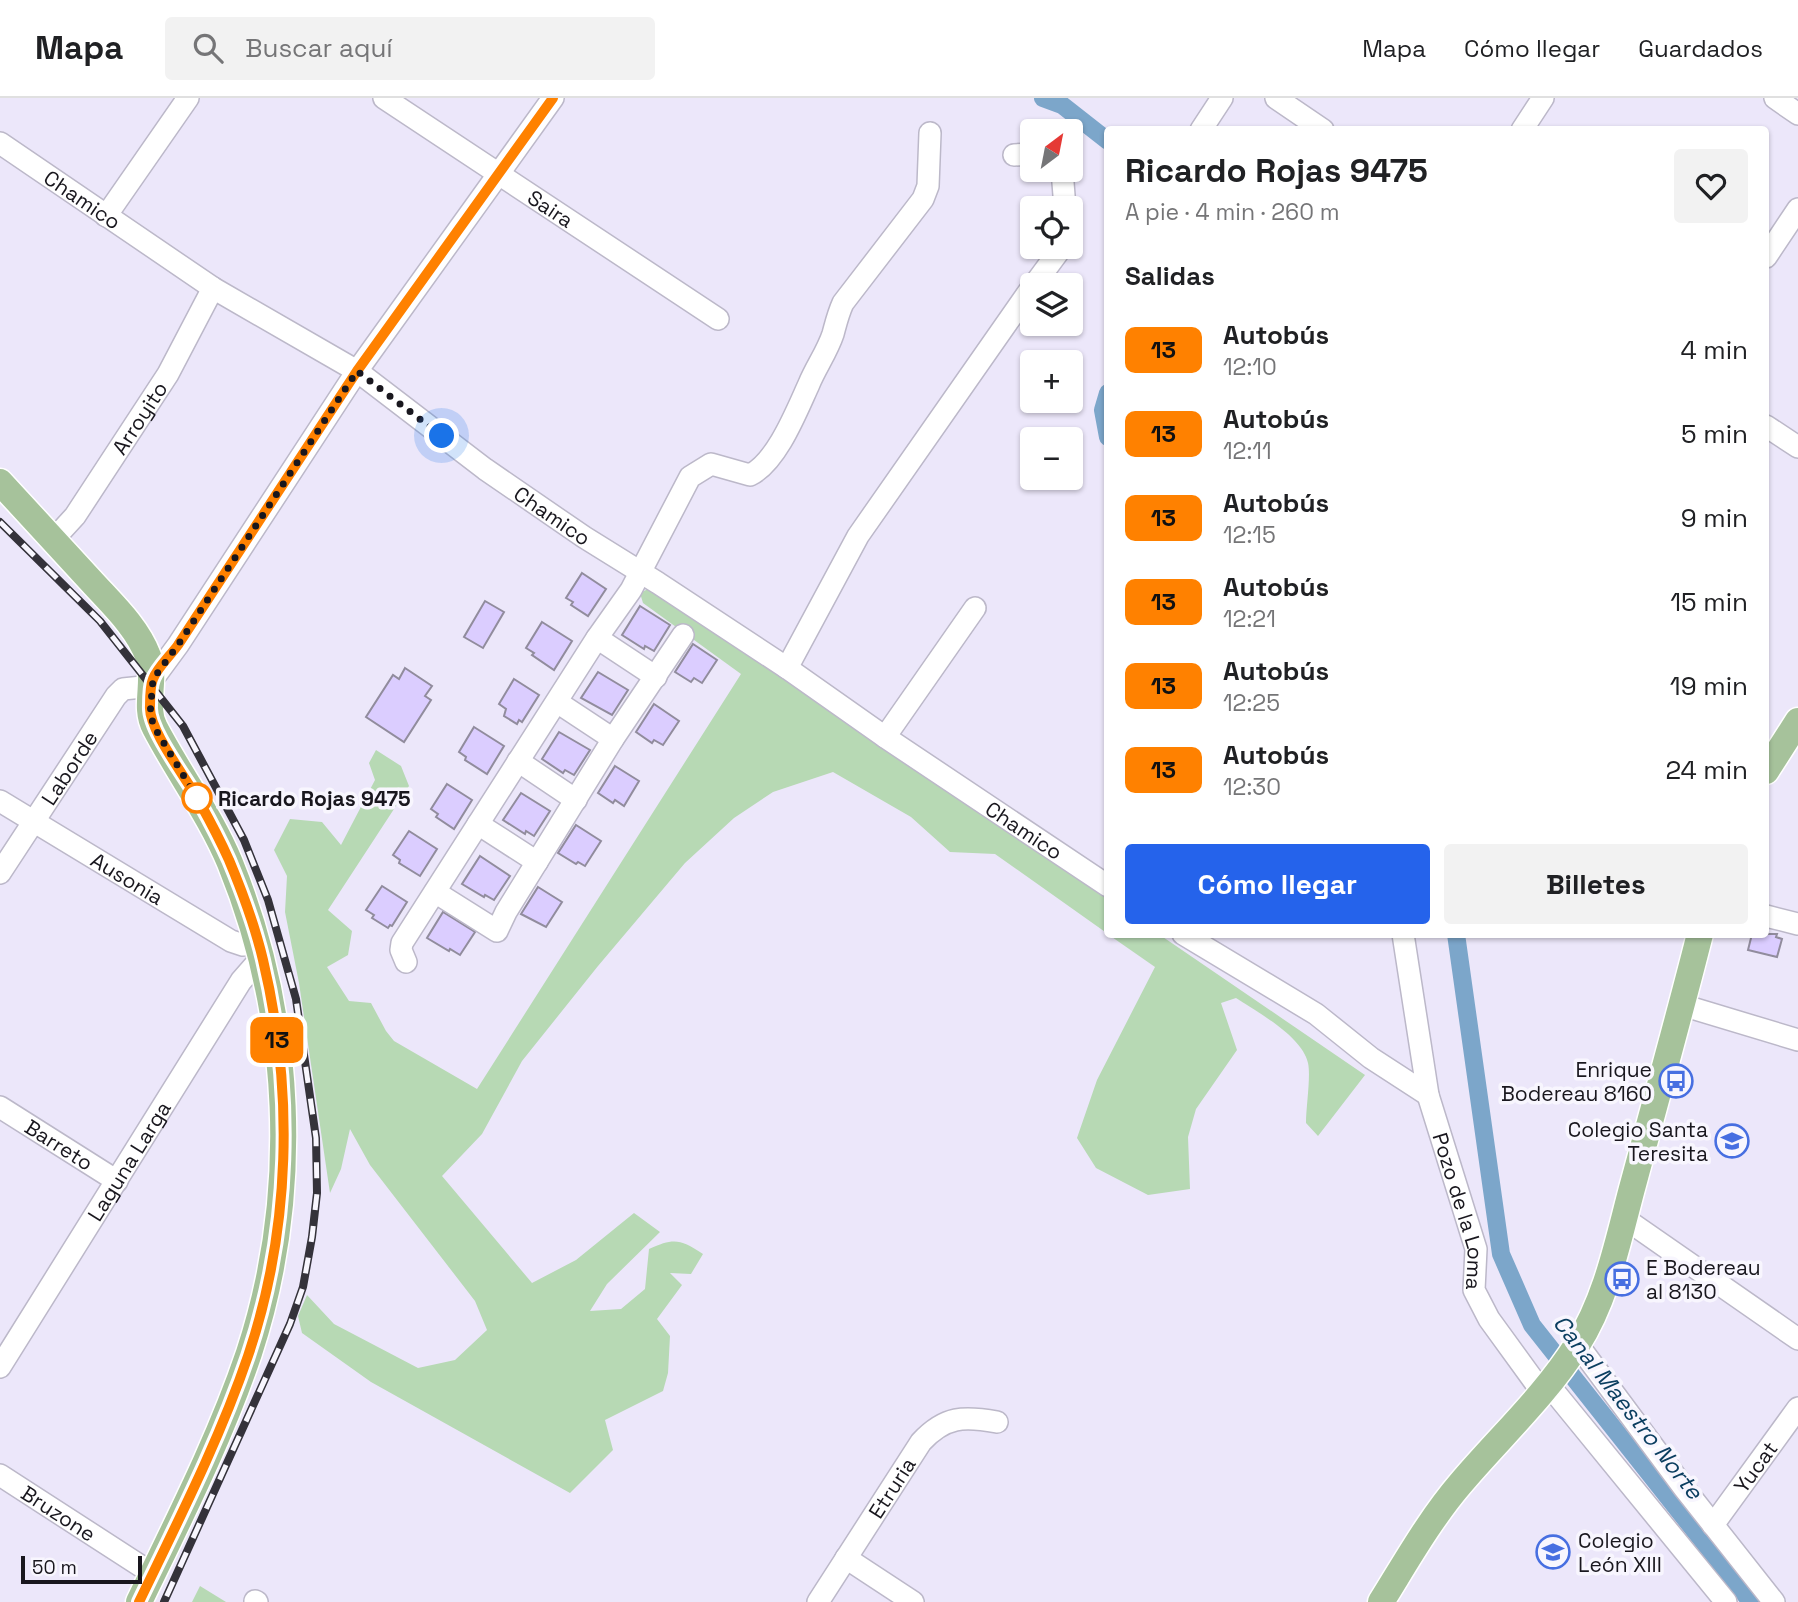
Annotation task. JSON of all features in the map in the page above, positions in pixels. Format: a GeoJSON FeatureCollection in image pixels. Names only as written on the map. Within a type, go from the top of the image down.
{"type":"FeatureCollection","features":[{"type":"Feature","properties":{"kind":"main road"},"geometry":{"type":"LineString","coordinates":[[0,482],[108,599],[138,636],[148,654],[153,682],[150,706],[152,723],[200,803],[229,860],[259,948],[276,1032],[284,1120],[282,1192],[275,1248],[257,1327],[237,1385],[198,1478],[139,1602]]}},
{"type":"Feature","properties":{"kind":"main road"},"geometry":{"type":"LineString","coordinates":[[1769,761],[1798,721]]}},
{"type":"Feature","properties":{"kind":"main road"},"geometry":{"type":"LineString","coordinates":[[1381,1602],[1438,1512],[1545,1388],[1578,1345],[1601,1296],[1624,1219],[1699,938]]}},
{"type":"Feature","properties":{"kind":"street"},"geometry":{"type":"LineString","coordinates":[[106,216],[188,98]]}},
{"type":"Feature","properties":{"kind":"street","name":"Saira"},"geometry":{"type":"LineString","coordinates":[[384,98],[718,319]]}},
{"type":"Feature","properties":{"kind":"street"},"geometry":{"type":"LineString","coordinates":[[153,682],[357,371],[553,98]]}},
{"type":"Feature","properties":{"kind":"street"},"geometry":{"type":"LineString","coordinates":[[1203,126],[1222,98]]}},
{"type":"Feature","properties":{"kind":"street"},"geometry":{"type":"LineString","coordinates":[[1276,98],[1317,126]]}},
{"type":"Feature","properties":{"kind":"street"},"geometry":{"type":"LineString","coordinates":[[1525,126],[1543,98]]}},
{"type":"Feature","properties":{"kind":"street"},"geometry":{"type":"LineString","coordinates":[[1774,98],[1798,114]]}},
{"type":"Feature","properties":{"kind":"street"},"geometry":{"type":"LineString","coordinates":[[406,961],[401,950],[402,943],[641,573],[690,477],[711,464],[750,475],[759,471],[774,451],[798,412],[808,385],[829,344],[836,317],[843,303],[923,199],[928,186],[930,133]]}},
{"type":"Feature","properties":{"kind":"street","name":"Chamico"},"geometry":{"type":"LineString","coordinates":[[0,143],[213,288],[357,371],[485,469],[584,537],[787,668],[1104,883]]}},
{"type":"Feature","properties":{"kind":"street"},"geometry":{"type":"LineString","coordinates":[[1769,252],[1798,209]]}},
{"type":"Feature","properties":{"kind":"street","name":"Arroyito"},"geometry":{"type":"LineString","coordinates":[[53,540],[75,516],[168,374],[213,288]]}},
{"type":"Feature","properties":{"kind":"street"},"geometry":{"type":"LineString","coordinates":[[787,668],[858,536],[1020,305]]}},
{"type":"Feature","properties":{"kind":"street"},"geometry":{"type":"LineString","coordinates":[[1769,428],[1798,447]]}},
{"type":"Feature","properties":{"kind":"street"},"geometry":{"type":"LineString","coordinates":[[885,737],[975,608]]}},
{"type":"Feature","properties":{"kind":"street"},"geometry":{"type":"LineString","coordinates":[[435,892],[497,932],[506,912],[613,739],[683,635]]}},
{"type":"Feature","properties":{"kind":"street"},"geometry":{"type":"LineString","coordinates":[[597,638],[656,677]]}},
{"type":"Feature","properties":{"kind":"street","name":"Laborde"},"geometry":{"type":"LineString","coordinates":[[0,873],[116,696],[123,690],[153,682]]}},
{"type":"Feature","properties":{"kind":"street"},"geometry":{"type":"LineString","coordinates":[[557,702],[613,739]]}},
{"type":"Feature","properties":{"kind":"street"},"geometry":{"type":"LineString","coordinates":[[518,761],[576,800]]}},
{"type":"Feature","properties":{"kind":"street","name":"Ausonia"},"geometry":{"type":"LineString","coordinates":[[0,802],[231,941],[259,948]]}},
{"type":"Feature","properties":{"kind":"street"},"geometry":{"type":"LineString","coordinates":[[478,824],[537,862]]}},
{"type":"Feature","properties":{"kind":"street"},"geometry":{"type":"LineString","coordinates":[[1769,917],[1798,924]]}},
{"type":"Feature","properties":{"kind":"street"},"geometry":{"type":"LineString","coordinates":[[1190,938],[1316,1014],[1371,1058],[1428,1095]]}},
{"type":"Feature","properties":{"kind":"street"},"geometry":{"type":"LineString","coordinates":[[1404,938],[1428,1095]]}},
{"type":"Feature","properties":{"kind":"street","name":"Laguna Larga"},"geometry":{"type":"LineString","coordinates":[[0,1367],[259,948]]}},
{"type":"Feature","properties":{"kind":"street"},"geometry":{"type":"LineString","coordinates":[[1682,1005],[1798,1040]]}},
{"type":"Feature","properties":{"kind":"street","name":"Pozo de la Loma"},"geometry":{"type":"LineString","coordinates":[[1428,1095],[1476,1249],[1474,1290],[1489,1319],[1726,1602]]}},
{"type":"Feature","properties":{"kind":"street","name":"Barreto"},"geometry":{"type":"LineString","coordinates":[[0,1107],[117,1181]]}},
{"type":"Feature","properties":{"kind":"street"},"geometry":{"type":"LineString","coordinates":[[1624,1219],[1792,1335],[1798,1351]]}},
{"type":"Feature","properties":{"kind":"street"},"geometry":{"type":"LineString","coordinates":[[1578,1345],[1774,1602]]}},
{"type":"Feature","properties":{"kind":"street","name":"Yucat"},"geometry":{"type":"LineString","coordinates":[[1713,1525],[1798,1408]]}},
{"type":"Feature","properties":{"kind":"street","name":"Etruria"},"geometry":{"type":"LineString","coordinates":[[818,1602],[921,1442],[932,1430],[948,1421],[972,1417],[997,1422]]}},
{"type":"Feature","properties":{"kind":"street","name":"Bruzone"},"geometry":{"type":"LineString","coordinates":[[0,1475],[153,1574]]}},
{"type":"Feature","properties":{"kind":"street"},"geometry":{"type":"LineString","coordinates":[[846,1558],[913,1602]]}},
{"type":"Feature","properties":{"kind":"green space"},"geometry":{"type":"Polygon","coordinates":[[[652,587],[1104,896],[1104,931],[995,854],[950,852],[911,817],[833,772],[773,792],[734,818],[685,863],[522,1061],[482,1134],[442,1176],[532,1283],[576,1260],[634,1213],[660,1232],[607,1284],[590,1311],[621,1309],[645,1289],[649,1249],[677,1242],[703,1254],[691,1274],[670,1273],[682,1285],[657,1319],[670,1336],[668,1373],[663,1391],[605,1420],[613,1450],[570,1493],[371,1382],[302,1333],[298,1316],[307,1295],[334,1324],[418,1368],[455,1360],[487,1330],[475,1301],[370,1165],[350,1129],[341,1169],[330,1193],[299,983],[285,912],[287,876],[274,850],[290,819],[322,822],[341,845],[375,780],[369,763],[376,750],[401,766],[409,786],[328,910],[352,931],[348,955],[327,967],[349,1001],[371,1003],[394,1041],[477,1089],[741,674],[643,603],[640,593],[652,587]]]}},
{"type":"Feature","properties":{"kind":"green space"},"geometry":{"type":"Polygon","coordinates":[[[1113,938],[1164,938],[1365,1075],[1318,1136],[1306,1123],[1309,1069],[1304,1053],[1297,1043],[1278,1026],[1236,998],[1221,1003],[1237,1050],[1196,1109],[1188,1137],[1190,1189],[1148,1195],[1096,1168],[1077,1138],[1097,1080],[1155,967],[1113,938]]]}},
{"type":"Feature","properties":{"kind":"green space"},"geometry":{"type":"Polygon","coordinates":[[[200,1586],[226,1602],[192,1602],[200,1586]]]}},
{"type":"Feature","properties":{"kind":"building"},"geometry":{"type":"Polygon","coordinates":[[[582,573],[606,589],[588,616],[571,605],[573,602],[566,598],[582,573]]]}},
{"type":"Feature","properties":{"kind":"building"},"geometry":{"type":"Polygon","coordinates":[[[485,601],[504,612],[483,648],[464,637],[485,601]]]}},
{"type":"Feature","properties":{"kind":"building"},"geometry":{"type":"Polygon","coordinates":[[[640,606],[670,625],[654,651],[645,646],[644,649],[622,635],[640,606]]]}},
{"type":"Feature","properties":{"kind":"building"},"geometry":{"type":"Polygon","coordinates":[[[542,622],[572,641],[554,670],[526,648],[542,622]]]}},
{"type":"Feature","properties":{"kind":"building"},"geometry":{"type":"Polygon","coordinates":[[[693,644],[717,660],[702,683],[694,678],[691,682],[675,672],[693,644]]]}},
{"type":"Feature","properties":{"kind":"building"},"geometry":{"type":"Polygon","coordinates":[[[405,668],[432,686],[425,696],[431,700],[404,742],[366,717],[393,675],[399,679],[405,668]]]}},
{"type":"Feature","properties":{"kind":"building"},"geometry":{"type":"Polygon","coordinates":[[[598,672],[628,690],[612,715],[581,698],[598,672]]]}},
{"type":"Feature","properties":{"kind":"building"},"geometry":{"type":"Polygon","coordinates":[[[514,679],[539,695],[522,722],[519,720],[517,724],[504,716],[506,709],[499,704],[514,679]]]}},
{"type":"Feature","properties":{"kind":"building"},"geometry":{"type":"Polygon","coordinates":[[[654,704],[679,721],[663,745],[654,740],[652,743],[636,732],[654,704]]]}},
{"type":"Feature","properties":{"kind":"building"},"geometry":{"type":"Polygon","coordinates":[[[474,727],[504,746],[487,774],[465,760],[466,757],[459,752],[474,727]]]}},
{"type":"Feature","properties":{"kind":"building"},"geometry":{"type":"Polygon","coordinates":[[[559,732],[590,750],[574,775],[565,770],[563,773],[542,759],[559,732]]]}},
{"type":"Feature","properties":{"kind":"building"},"geometry":{"type":"Polygon","coordinates":[[[615,766],[639,781],[624,806],[615,800],[613,803],[598,793],[615,766]]]}},
{"type":"Feature","properties":{"kind":"building"},"geometry":{"type":"Polygon","coordinates":[[[447,784],[472,800],[454,829],[436,817],[438,814],[431,809],[447,784]]]}},
{"type":"Feature","properties":{"kind":"building"},"geometry":{"type":"Polygon","coordinates":[[[521,793],[550,811],[534,836],[526,831],[525,834],[503,820],[521,793]]]}},
{"type":"Feature","properties":{"kind":"building"},"geometry":{"type":"Polygon","coordinates":[[[576,825],[601,841],[585,866],[578,862],[576,864],[558,853],[576,825]]]}},
{"type":"Feature","properties":{"kind":"building"},"geometry":{"type":"Polygon","coordinates":[[[409,831],[437,849],[420,876],[399,863],[400,860],[393,855],[409,831]]]}},
{"type":"Feature","properties":{"kind":"building"},"geometry":{"type":"Polygon","coordinates":[[[480,856],[510,876],[494,900],[462,884],[480,856]]]}},
{"type":"Feature","properties":{"kind":"building"},"geometry":{"type":"Polygon","coordinates":[[[382,886],[407,902],[388,928],[372,918],[374,915],[366,910],[382,886]]]}},
{"type":"Feature","properties":{"kind":"building"},"geometry":{"type":"Polygon","coordinates":[[[538,887],[562,902],[546,927],[521,914],[538,887]]]}},
{"type":"Feature","properties":{"kind":"building"},"geometry":{"type":"Polygon","coordinates":[[[443,912],[475,932],[460,955],[427,938],[443,912]]]}},
{"type":"Feature","properties":{"kind":"building"},"geometry":{"type":"Polygon","coordinates":[[[1769,934],[1777,934],[1776,937],[1782,939],[1777,957],[1748,950],[1751,938],[1769,938],[1769,934]]]}},
{"type":"Feature","properties":{"kind":"waterway","name":"Canal Maestro Norte"},"geometry":{"type":"LineString","coordinates":[[1043,98],[1062,105],[1104,138]]}},
{"type":"Feature","properties":{"kind":"waterway","name":"Canal Maestro Norte"},"geometry":{"type":"LineString","coordinates":[[1104,407],[1104,415]]}},
{"type":"Feature","properties":{"kind":"waterway","name":"Canal Maestro Norte"},"geometry":{"type":"LineString","coordinates":[[1457,938],[1501,1254],[1532,1325],[1751,1602]]}},
{"type":"Feature","properties":{"kind":"railway"},"geometry":{"type":"LineString","coordinates":[[0,522],[100,621],[183,726],[244,840],[268,900],[296,999],[316,1138],[317,1193],[303,1287],[290,1324],[164,1602]]}},
{"type":"Feature","properties":{"kind":"bus line","name":"13"},"geometry":{"type":"LineString","coordinates":[[139,1602],[198,1478],[225,1415],[257,1327],[275,1248],[282,1192],[284,1140],[276,1032],[262,957],[229,860],[200,803],[152,723],[150,706],[153,679],[357,371],[553,98]]}},
{"type":"Feature","properties":{"kind":"place","name":"Ricardo Rojas 9475"},"geometry":{"type":"Point","coordinates":[197,798]}},
{"type":"Feature","properties":{"kind":"place","name":"Enrique Bodereau 8160"},"geometry":{"type":"Point","coordinates":[1676,1081]}},
{"type":"Feature","properties":{"kind":"place","name":"Colegio Santa Teresita"},"geometry":{"type":"Point","coordinates":[1732,1141]}},
{"type":"Feature","properties":{"kind":"place","name":"E Bodereau al 8130"},"geometry":{"type":"Point","coordinates":[1622,1279]}},
{"type":"Feature","properties":{"kind":"place","name":"Colegio León XIII"},"geometry":{"type":"Point","coordinates":[1553,1552]}},
{"type":"Feature","properties":{"kind":"route"},"geometry":{"type":"LineString","coordinates":[[197,798],[200,803],[156,730],[152,723],[150,706],[153,679],[357,371],[442,436]]}}]}
